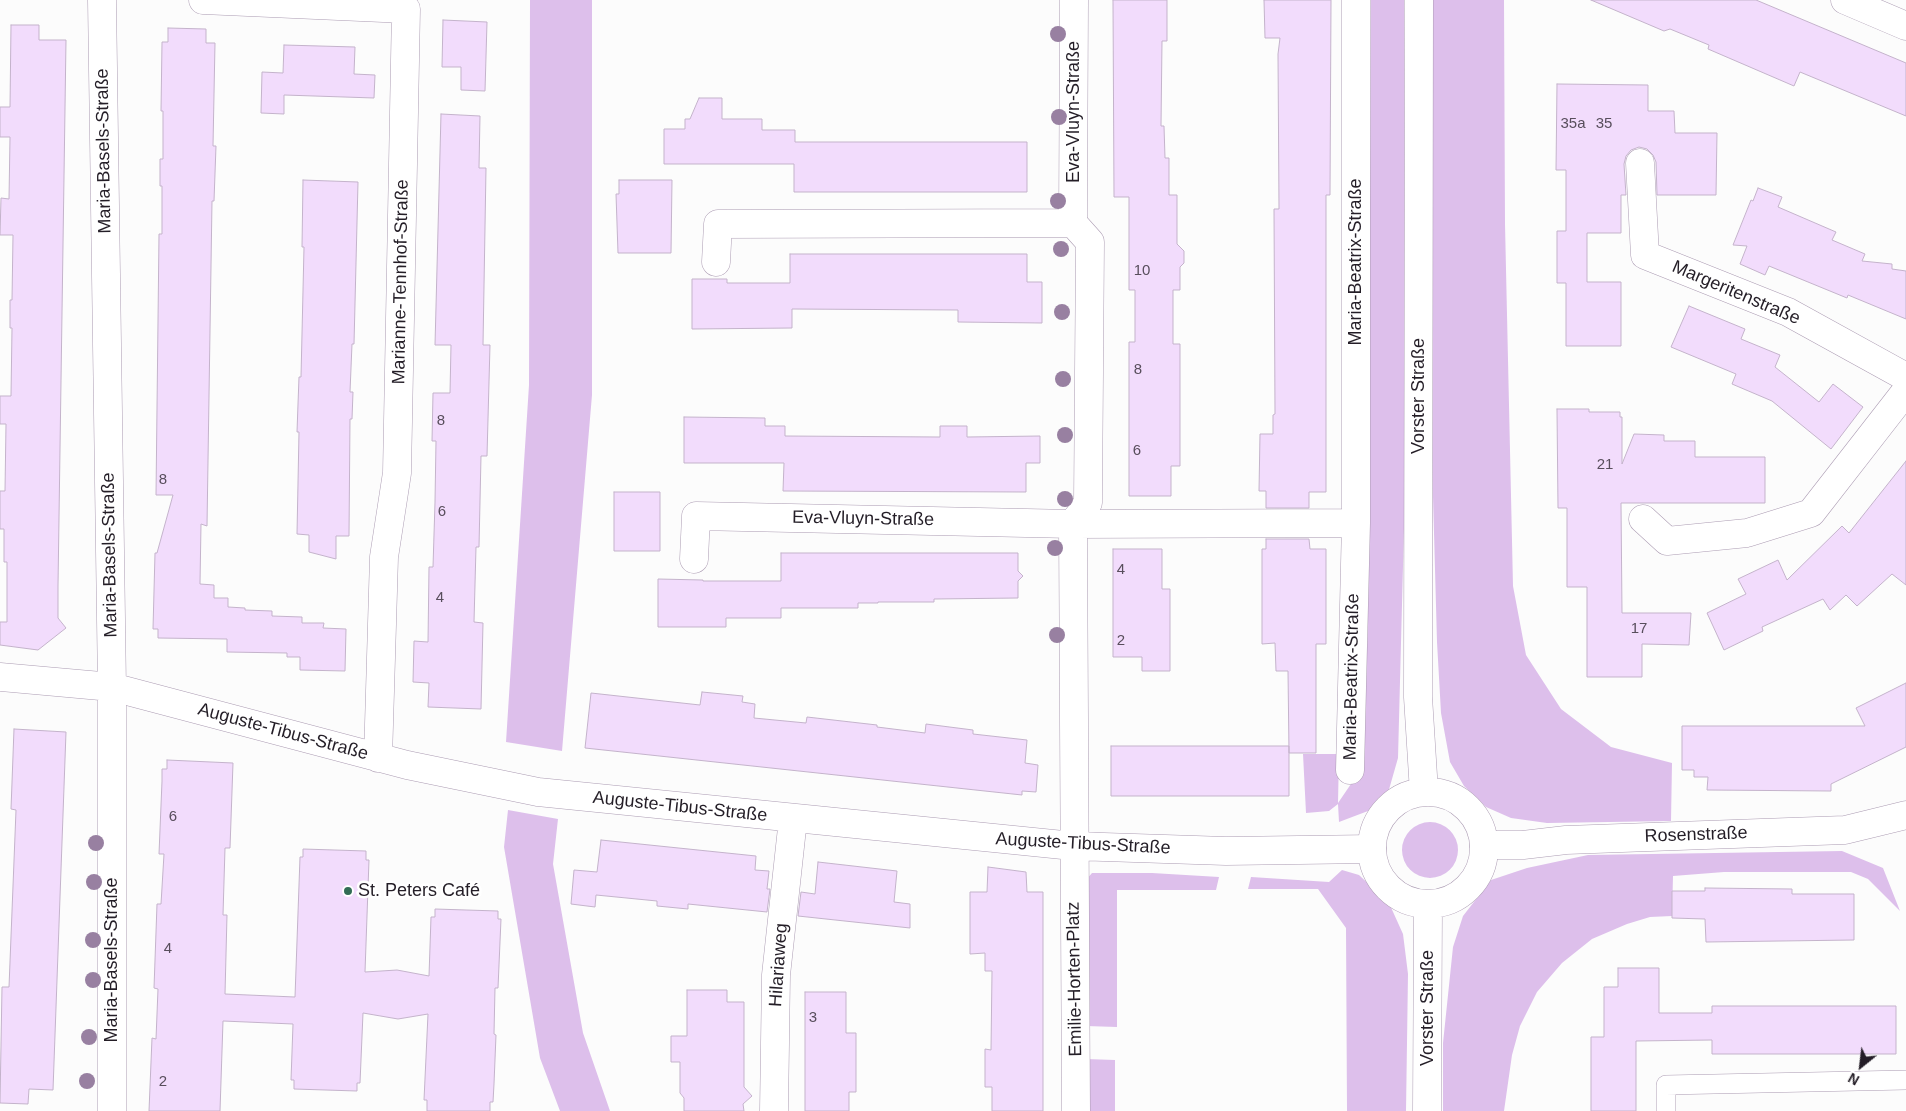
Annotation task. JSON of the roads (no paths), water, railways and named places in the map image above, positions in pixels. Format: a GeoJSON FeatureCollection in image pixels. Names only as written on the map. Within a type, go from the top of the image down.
{"type":"FeatureCollection","features":[{"type":"Feature","properties":{"kind":"street","name":"Maria-Basels-Straße"},"geometry":{"type":"LineString","coordinates":[[102,0],[112,687],[112,1111]]}},
{"type":"Feature","properties":{"kind":"street","name":"Marianne-Tennhof-Straße"},"geometry":{"type":"LineString","coordinates":[[203,0],[406,9],[397,473],[384,557],[378,758]]}},
{"type":"Feature","properties":{"kind":"street","name":"Eva-Vluyn-Straße"},"geometry":{"type":"LineString","coordinates":[[1074,0],[1074,223]]}},
{"type":"Feature","properties":{"kind":"street","name":"Maria-Beatrix-Straße"},"geometry":{"type":"LineString","coordinates":[[1350,770],[1356,523],[1356,0]]}},
{"type":"Feature","properties":{"kind":"street","name":"Vorster Straße"},"geometry":{"type":"LineString","coordinates":[[1419,0],[1418,697],[1424,792]]}},
{"type":"Feature","properties":{"kind":"street"},"geometry":{"type":"LineString","coordinates":[[1846,0],[1906,26]]}},
{"type":"Feature","properties":{"kind":"street","name":"Margeritenstraße"},"geometry":{"type":"LineString","coordinates":[[1640,163],[1645,255],[1788,312],[1906,377]]}},
{"type":"Feature","properties":{"kind":"street"},"geometry":{"type":"LineString","coordinates":[[716,262],[718,224],[1074,223],[1090,242],[1088,503],[1073,524],[1073,846]]}},
{"type":"Feature","properties":{"kind":"street"},"geometry":{"type":"LineString","coordinates":[[1643,519],[1667,541],[1747,533],[1811,513],[1906,391]]}},
{"type":"Feature","properties":{"kind":"street","name":"Eva-Vluyn-Straße"},"geometry":{"type":"LineString","coordinates":[[694,559],[696,516],[1073,524]]}},
{"type":"Feature","properties":{"kind":"street"},"geometry":{"type":"LineString","coordinates":[[1073,524],[1356,523]]}},
{"type":"Feature","properties":{"kind":"street","name":"Auguste-Tibus-Straße"},"geometry":{"type":"LineString","coordinates":[[0,677],[112,687],[378,758],[538,792],[1073,846],[1226,851],[1372,849]]}},
{"type":"Feature","properties":{"kind":"street"},"geometry":{"type":"LineString","coordinates":[[1424,792],[1439,793],[1465,806],[1478,824],[1484,845],[1482,863],[1475,880],[1462,893],[1446,902],[1428,905],[1411,902],[1395,894],[1383,882],[1374,866],[1372,849],[1374,832],[1381,817],[1400,800],[1407,796],[1424,792]]}},
{"type":"Feature","properties":{"kind":"street","name":"Rosenstraße"},"geometry":{"type":"LineString","coordinates":[[1484,845],[1523,845],[1566,840],[1844,830],[1906,815]]}},
{"type":"Feature","properties":{"kind":"street","name":"Hilariaweg"},"geometry":{"type":"LineString","coordinates":[[774,1111],[776,975],[793,819]]}},
{"type":"Feature","properties":{"kind":"street","name":"Emilie-Horten-Platz"},"geometry":{"type":"LineString","coordinates":[[1073,846],[1076,1111]]}},
{"type":"Feature","properties":{"kind":"street","name":"Vorster Straße"},"geometry":{"type":"LineString","coordinates":[[1427,1111],[1428,905]]}},
{"type":"Feature","properties":{"kind":"lane"},"geometry":{"type":"LineString","coordinates":[[1666,1111],[1666,1085],[1906,1080]]}},
{"type":"Feature","properties":{"kind":"place","name":"St. Peters Café"},"geometry":{"type":"Point","coordinates":[348,891]}}]}
